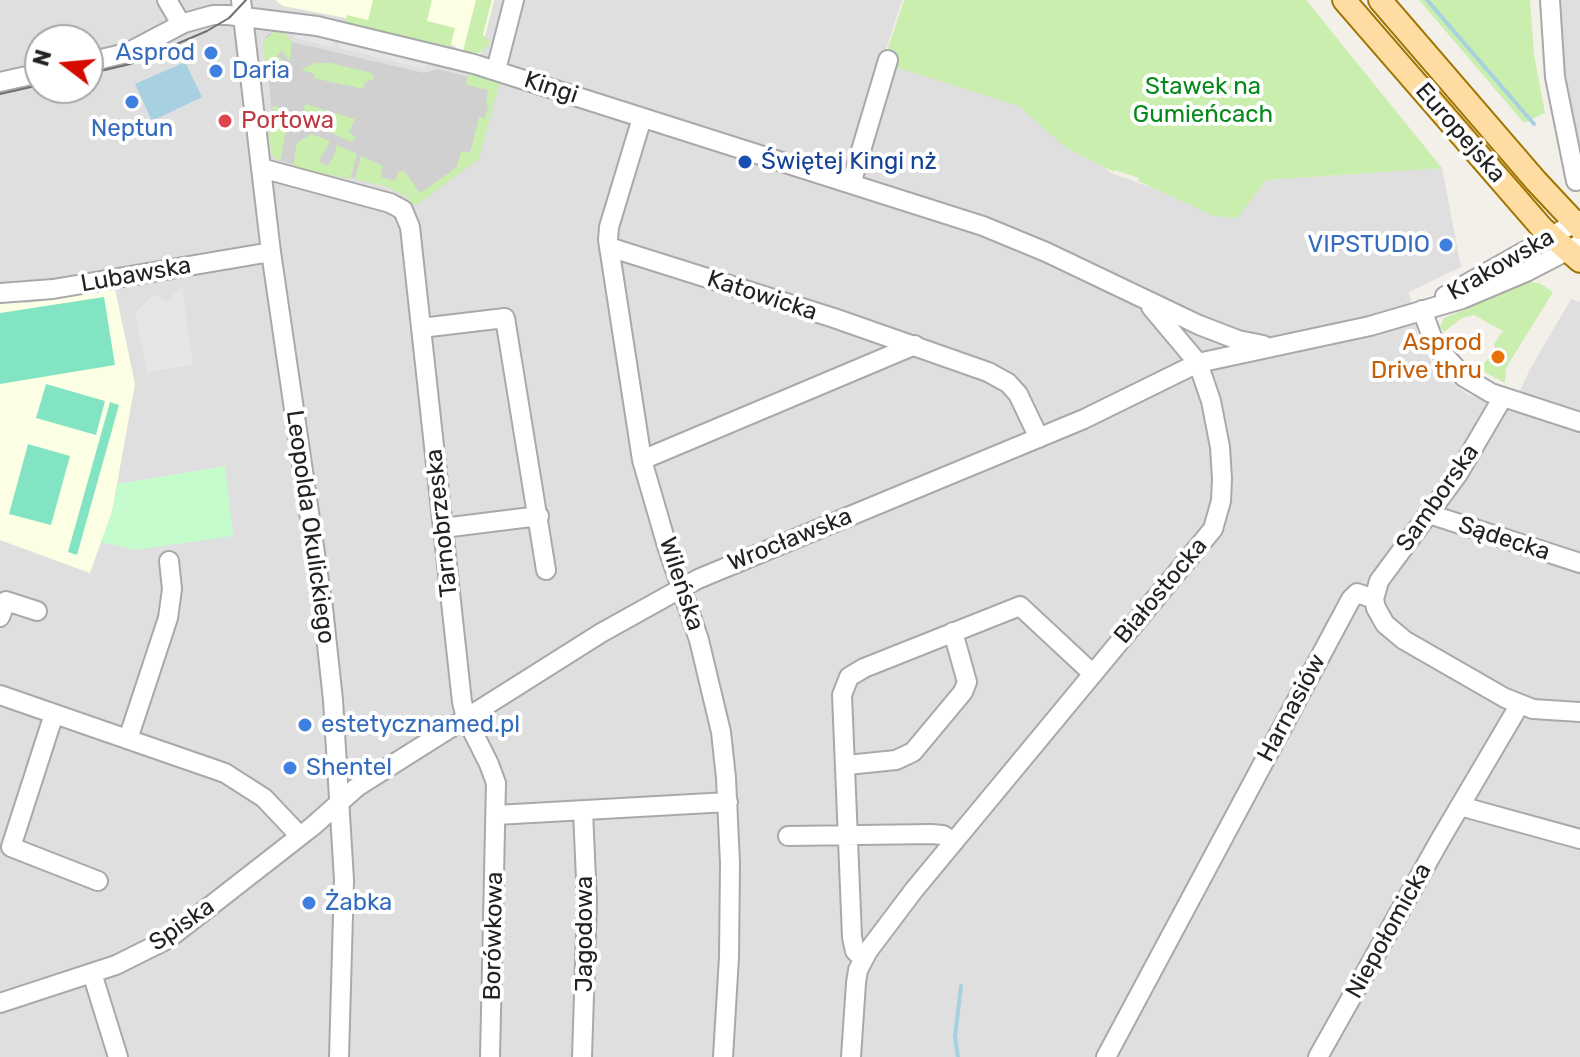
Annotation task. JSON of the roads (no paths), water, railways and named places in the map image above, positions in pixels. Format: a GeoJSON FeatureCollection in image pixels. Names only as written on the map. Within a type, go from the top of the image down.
{"type":"FeatureCollection","features":[{"type":"Feature","properties":{"kind":"main road","name":"Europejska"},"geometry":{"type":"LineString","coordinates":[[1344,0],[1550,236],[1577,238]]}},
{"type":"Feature","properties":{"kind":"main road","name":"Europejska"},"geometry":{"type":"LineString","coordinates":[[1380,0],[1577,238]]}},
{"type":"Feature","properties":{"kind":"street"},"geometry":{"type":"LineString","coordinates":[[167,0],[181,24]]}},
{"type":"Feature","properties":{"kind":"street"},"geometry":{"type":"LineString","coordinates":[[496,70],[514,0]]}},
{"type":"Feature","properties":{"kind":"street"},"geometry":{"type":"LineString","coordinates":[[1550,0],[1555,77],[1576,181]]}},
{"type":"Feature","properties":{"kind":"street","name":"Kingi"},"geometry":{"type":"LineString","coordinates":[[104,58],[134,50],[181,24],[243,9],[496,70],[1002,233],[1199,325],[1238,340],[1274,346]]}},
{"type":"Feature","properties":{"kind":"street","name":"Leopolda Okulickiego"},"geometry":{"type":"LineString","coordinates":[[243,9],[271,252],[333,700],[344,924],[339,1057]]}},
{"type":"Feature","properties":{"kind":"street"},"geometry":{"type":"LineString","coordinates":[[851,184],[888,60]]}},
{"type":"Feature","properties":{"kind":"street"},"geometry":{"type":"LineString","coordinates":[[0,82],[24,77]]}},
{"type":"Feature","properties":{"kind":"street","name":"Wileńska"},"geometry":{"type":"LineString","coordinates":[[642,118],[609,227],[609,247],[642,460],[718,711],[728,802],[730,923],[723,1057]]}},
{"type":"Feature","properties":{"kind":"street","name":"Tarnobrzeska"},"geometry":{"type":"LineString","coordinates":[[261,168],[379,199],[403,210],[412,238],[457,662],[466,718]]}},
{"type":"Feature","properties":{"kind":"street","name":"Krakowska"},"geometry":{"type":"LineString","coordinates":[[1422,310],[1550,236]]}},
{"type":"Feature","properties":{"kind":"street","name":"Krakowska"},"geometry":{"type":"LineString","coordinates":[[1274,346],[1370,326],[1480,292],[1577,238]]}},
{"type":"Feature","properties":{"kind":"street","name":"Katowicka"},"geometry":{"type":"LineString","coordinates":[[609,247],[915,345],[988,372],[1008,383],[1023,401],[1039,438]]}},
{"type":"Feature","properties":{"kind":"street","name":"Lubawska"},"geometry":{"type":"LineString","coordinates":[[0,293],[53,289],[271,252]]}},
{"type":"Feature","properties":{"kind":"street","name":"Kingi"},"geometry":{"type":"LineString","coordinates":[[1140,298],[1198,363]]}},
{"type":"Feature","properties":{"kind":"street","name":"Krakowska"},"geometry":{"type":"LineString","coordinates":[[1422,310],[1435,345],[1448,363],[1473,383],[1503,397],[1580,422]]}},
{"type":"Feature","properties":{"kind":"street"},"geometry":{"type":"LineString","coordinates":[[421,328],[505,318],[546,570]]}},
{"type":"Feature","properties":{"kind":"street"},"geometry":{"type":"LineString","coordinates":[[1198,363],[1202,343],[1199,325]]}},
{"type":"Feature","properties":{"kind":"street"},"geometry":{"type":"LineString","coordinates":[[642,460],[915,345]]}},
{"type":"Feature","properties":{"kind":"street","name":"Wrocławska"},"geometry":{"type":"LineString","coordinates":[[340,803],[357,787],[466,718],[601,633],[682,587],[1039,438],[1198,363],[1274,346]]}},
{"type":"Feature","properties":{"kind":"street","name":"Białostocka"},"geometry":{"type":"LineString","coordinates":[[851,1057],[856,983],[863,959],[896,912],[1207,538],[1216,521],[1222,489],[1220,447],[1215,415],[1198,363]]}},
{"type":"Feature","properties":{"kind":"street","name":"Samborska"},"geometry":{"type":"LineString","coordinates":[[1374,599],[1379,581],[1478,442],[1503,397]]}},
{"type":"Feature","properties":{"kind":"street","name":"Sądecka"},"geometry":{"type":"LineString","coordinates":[[1429,514],[1580,563]]}},
{"type":"Feature","properties":{"kind":"street"},"geometry":{"type":"LineString","coordinates":[[443,528],[539,516]]}},
{"type":"Feature","properties":{"kind":"street"},"geometry":{"type":"LineString","coordinates":[[128,739],[168,618],[172,589],[169,561]]}},
{"type":"Feature","properties":{"kind":"street","name":"Harnasiów"},"geometry":{"type":"LineString","coordinates":[[1106,1057],[1351,599],[1357,593],[1374,599]]}},
{"type":"Feature","properties":{"kind":"street"},"geometry":{"type":"LineString","coordinates":[[1374,599],[1385,624],[1404,640],[1484,687],[1520,704],[1550,712],[1580,712]]}},
{"type":"Feature","properties":{"kind":"street"},"geometry":{"type":"LineString","coordinates":[[0,617],[6,601],[37,611]]}},
{"type":"Feature","properties":{"kind":"street","name":"Białostocka"},"geometry":{"type":"LineString","coordinates":[[863,959],[855,951],[852,937],[842,695],[849,677],[859,670],[1020,606],[1092,673]]}},
{"type":"Feature","properties":{"kind":"street"},"geometry":{"type":"LineString","coordinates":[[847,765],[896,760],[913,752],[963,692],[967,682],[953,632]]}},
{"type":"Feature","properties":{"kind":"street"},"geometry":{"type":"LineString","coordinates":[[0,695],[210,767],[238,780],[264,798],[300,836]]}},
{"type":"Feature","properties":{"kind":"street","name":"Niepołomicka"},"geometry":{"type":"LineString","coordinates":[[1318,1057],[1520,704]]}},
{"type":"Feature","properties":{"kind":"street"},"geometry":{"type":"LineString","coordinates":[[54,714],[11,847],[98,881]]}},
{"type":"Feature","properties":{"kind":"street","name":"Borówkowa"},"geometry":{"type":"LineString","coordinates":[[466,718],[493,774],[496,815],[490,1057]]}},
{"type":"Feature","properties":{"kind":"street"},"geometry":{"type":"LineString","coordinates":[[496,815],[728,802]]}},
{"type":"Feature","properties":{"kind":"street","name":"Spiska"},"geometry":{"type":"LineString","coordinates":[[0,1003],[92,973],[168,939],[340,803]]}},
{"type":"Feature","properties":{"kind":"street"},"geometry":{"type":"LineString","coordinates":[[1460,806],[1580,839]]}},
{"type":"Feature","properties":{"kind":"street","name":"Jagodowa"},"geometry":{"type":"LineString","coordinates":[[582,1057],[587,902],[583,811]]}},
{"type":"Feature","properties":{"kind":"street"},"geometry":{"type":"LineString","coordinates":[[788,836],[939,834],[954,842]]}},
{"type":"Feature","properties":{"kind":"street"},"geometry":{"type":"LineString","coordinates":[[92,973],[118,1057]]}},
{"type":"Feature","properties":{"kind":"water"},"geometry":{"type":"Polygon","coordinates":[[[185,62],[202,97],[152,121],[135,84],[185,62]]]}},
{"type":"Feature","properties":{"kind":"waterway"},"geometry":{"type":"LineString","coordinates":[[1427,0],[1534,124]]}},
{"type":"Feature","properties":{"kind":"waterway"},"geometry":{"type":"LineString","coordinates":[[958,1057],[955,1037],[961,986]]}},
{"type":"Feature","properties":{"kind":"tram line"},"geometry":{"type":"LineString","coordinates":[[104,70],[130,64],[207,31],[229,18],[246,0]]}},
{"type":"Feature","properties":{"kind":"tram line"},"geometry":{"type":"LineString","coordinates":[[0,94],[24,89]]}},
{"type":"Feature","properties":{"kind":"place","name":"Asprod"},"geometry":{"type":"Point","coordinates":[211,53]}},
{"type":"Feature","properties":{"kind":"place","name":"Daria"},"geometry":{"type":"Point","coordinates":[216,71]}},
{"type":"Feature","properties":{"kind":"place","name":"Neptun"},"geometry":{"type":"Point","coordinates":[132,102]}},
{"type":"Feature","properties":{"kind":"place","name":"Portowa"},"geometry":{"type":"Point","coordinates":[225,121]}},
{"type":"Feature","properties":{"kind":"place","name":"Świętej Kingi nż"},"geometry":{"type":"Point","coordinates":[745,162]}},
{"type":"Feature","properties":{"kind":"place","name":"VIPSTUDIO"},"geometry":{"type":"Point","coordinates":[1446,245]}},
{"type":"Feature","properties":{"kind":"place","name":"Asprod Drive thru"},"geometry":{"type":"Point","coordinates":[1498,357]}},
{"type":"Feature","properties":{"kind":"place","name":"estetycznamed.pl"},"geometry":{"type":"Point","coordinates":[305,725]}},
{"type":"Feature","properties":{"kind":"place","name":"Shentel"},"geometry":{"type":"Point","coordinates":[290,768]}},
{"type":"Feature","properties":{"kind":"place","name":"Żabka"},"geometry":{"type":"Point","coordinates":[309,903]}},
{"type":"Feature","properties":{"kind":"park label","name":"Stawek na Gumieńcach"},"geometry":{"type":"Point","coordinates":[1203,101]}}]}
